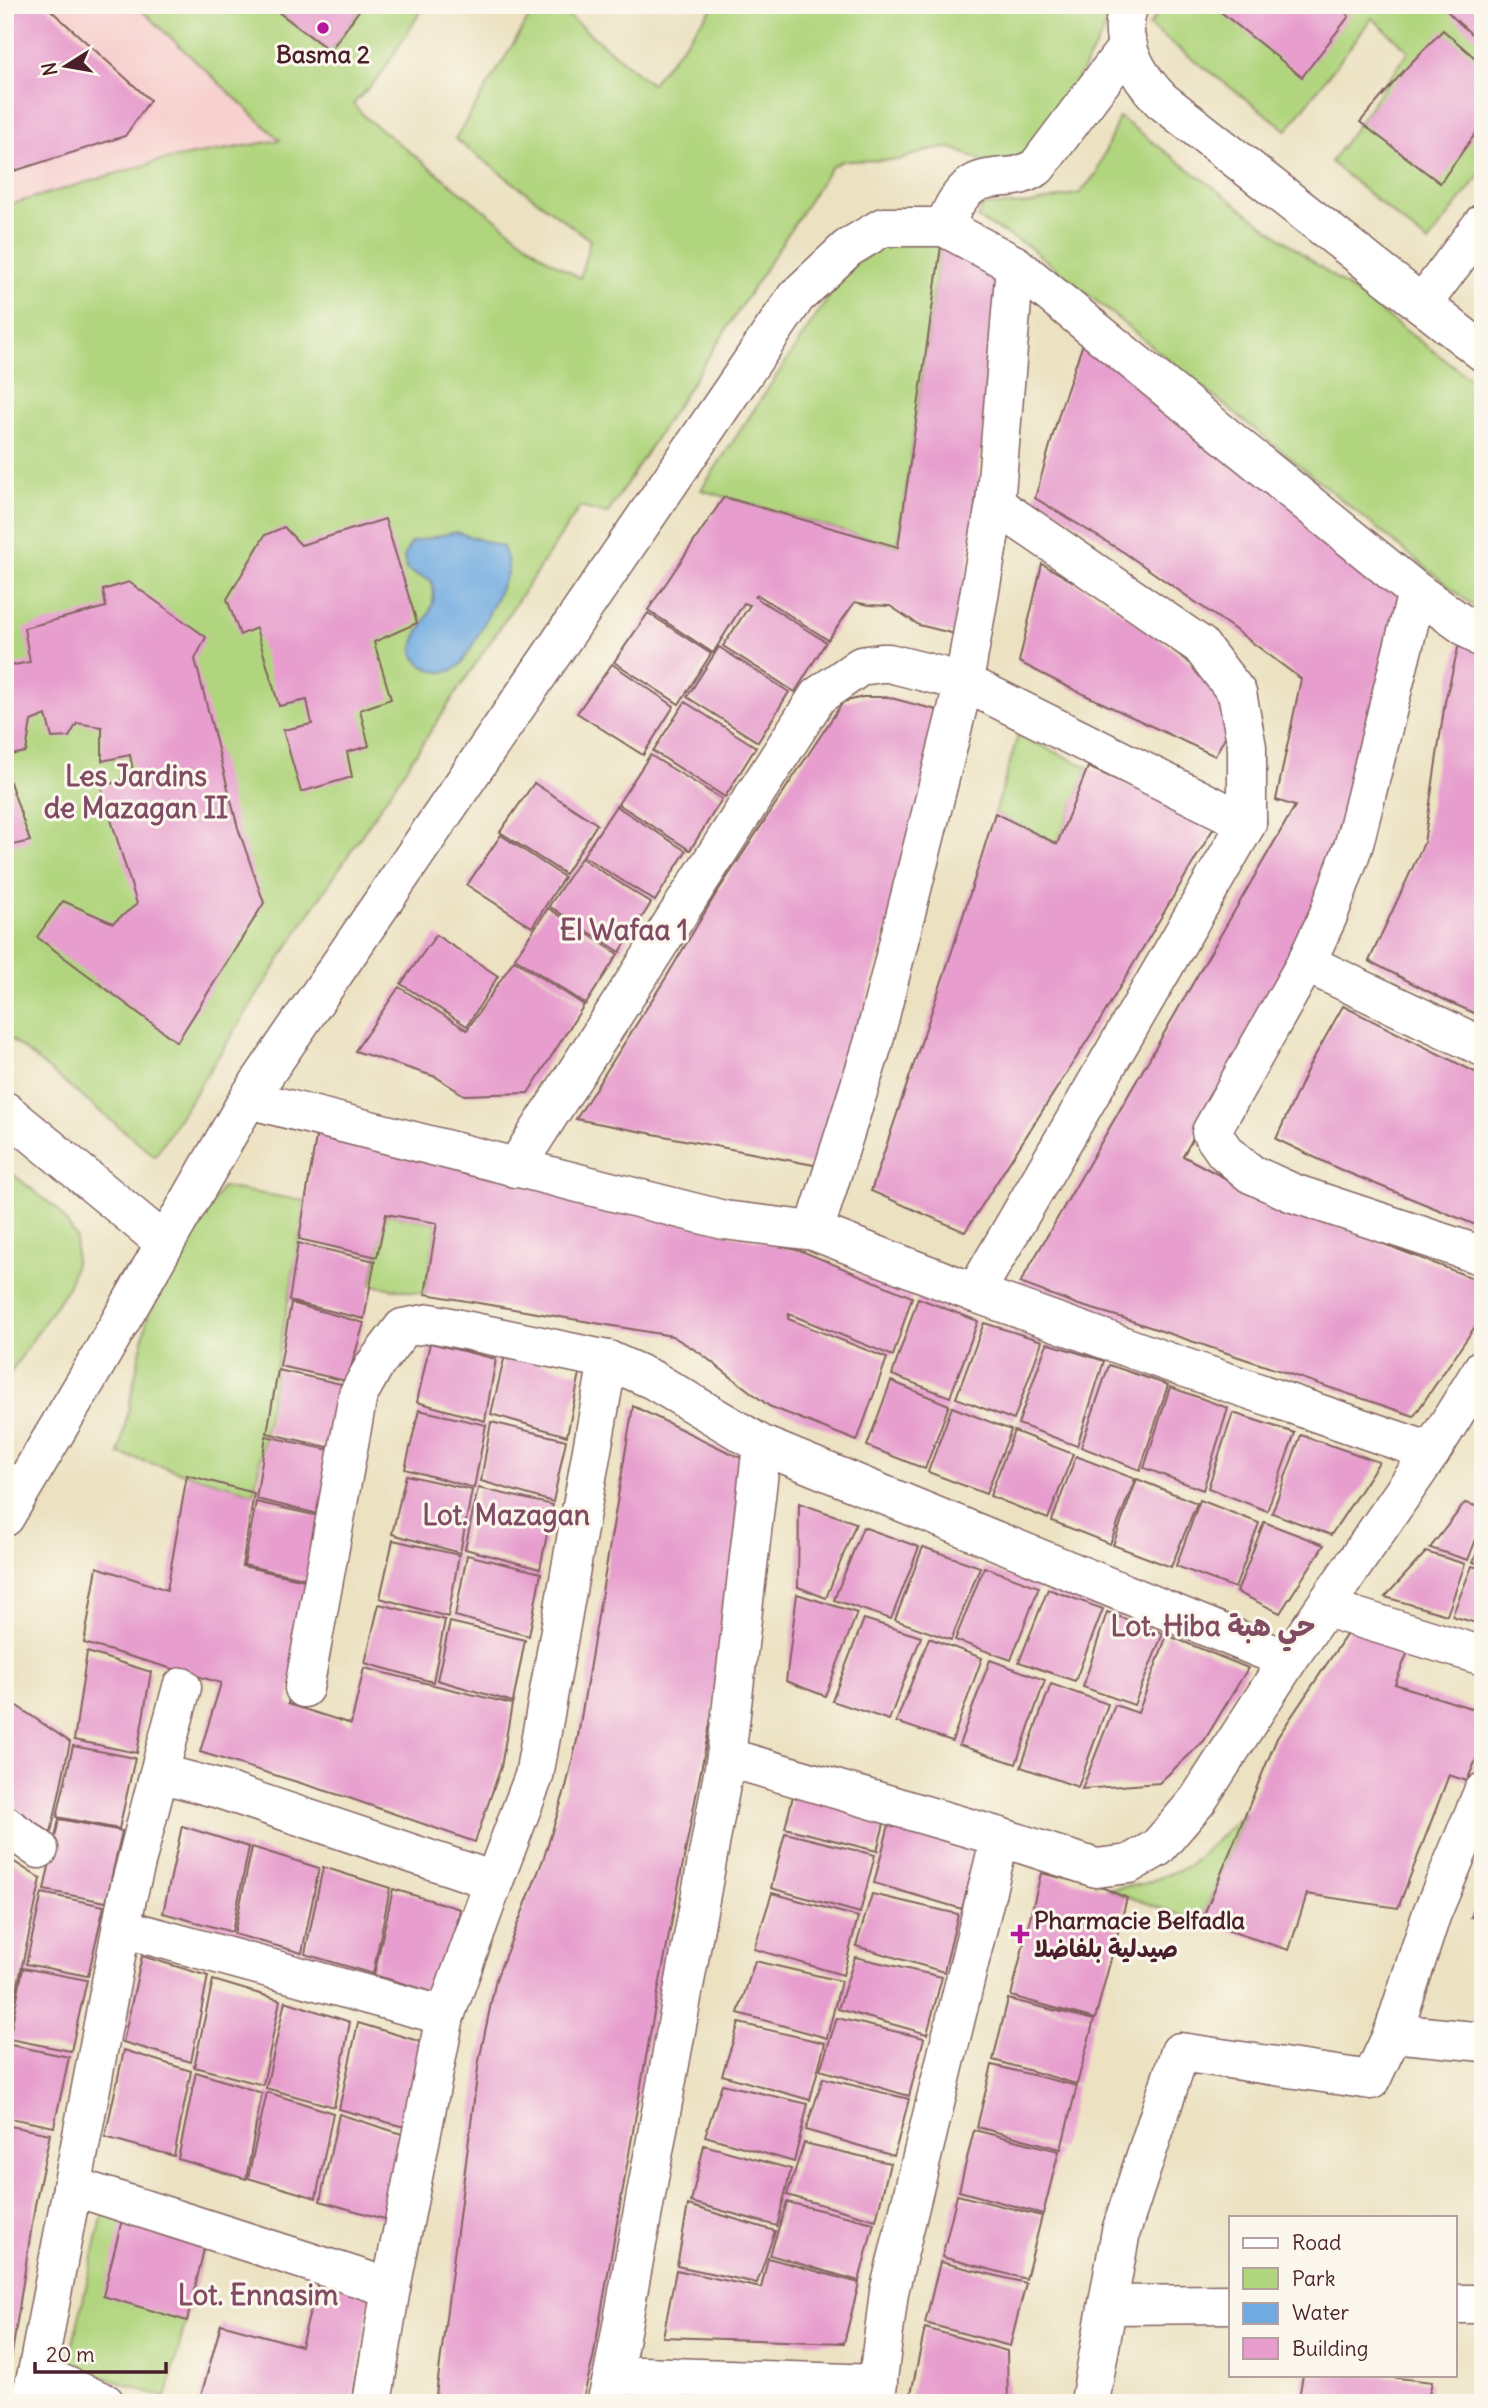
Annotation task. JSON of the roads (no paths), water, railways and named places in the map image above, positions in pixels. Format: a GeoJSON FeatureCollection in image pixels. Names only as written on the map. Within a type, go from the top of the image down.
{"type":"FeatureCollection","features":[{"type":"Feature","properties":{"kind":"street"},"geometry":{"type":"LineString","coordinates":[[1129,5],[1126,28],[1128,46],[1135,66],[1161,100],[1483,352]]}},
{"type":"Feature","properties":{"kind":"street"},"geometry":{"type":"LineString","coordinates":[[944,226],[954,203],[974,184],[987,179],[1020,177],[1037,167],[1047,150],[1128,46]]}},
{"type":"Feature","properties":{"kind":"street"},"geometry":{"type":"LineString","coordinates":[[1422,304],[1483,223]]}},
{"type":"Feature","properties":{"kind":"street"},"geometry":{"type":"LineString","coordinates":[[5,1517],[248,1100],[796,297],[848,248],[883,226],[944,226],[1015,265],[1417,592],[1483,639]]}},
{"type":"Feature","properties":{"kind":"street"},"geometry":{"type":"LineString","coordinates":[[814,1231],[873,1044],[964,682],[995,504],[1015,265]]}},
{"type":"Feature","properties":{"kind":"street"},"geometry":{"type":"LineString","coordinates":[[975,1293],[1247,823],[1247,747],[1237,693],[1200,645],[995,504]]}},
{"type":"Feature","properties":{"kind":"street"},"geometry":{"type":"LineString","coordinates":[[1417,592],[1354,844],[1328,916],[1306,963],[1211,1132],[1225,1152],[1251,1174],[1293,1192],[1483,1256]]}},
{"type":"Feature","properties":{"kind":"street"},"geometry":{"type":"LineString","coordinates":[[515,1168],[818,695],[861,666],[890,663],[964,682],[1247,823]]}},
{"type":"Feature","properties":{"kind":"street"},"geometry":{"type":"LineString","coordinates":[[1306,963],[1483,1047]]}},
{"type":"Feature","properties":{"kind":"street"},"geometry":{"type":"LineString","coordinates":[[248,1100],[724,1220],[814,1231],[975,1293],[1173,1364],[1431,1452]]}},
{"type":"Feature","properties":{"kind":"street"},"geometry":{"type":"LineString","coordinates":[[5,1111],[165,1242]]}},
{"type":"Feature","properties":{"kind":"street"},"geometry":{"type":"LineString","coordinates":[[304,1688],[358,1395],[373,1366],[403,1328],[431,1323],[608,1360],[653,1380],[762,1445],[1288,1661]]}},
{"type":"Feature","properties":{"kind":"street"},"geometry":{"type":"LineString","coordinates":[[372,2403],[391,2288],[445,2016],[534,1776],[608,1360]]}},
{"type":"Feature","properties":{"kind":"street"},"geometry":{"type":"LineString","coordinates":[[726,1757],[1000,1837],[1096,1868],[1129,1864],[1157,1848],[1198,1800],[1288,1661],[1431,1452],[1483,1368]]}},
{"type":"Feature","properties":{"kind":"street"},"geometry":{"type":"LineString","coordinates":[[762,1445],[726,1757],[610,2389],[876,2393],[889,2292],[1000,1837]]}},
{"type":"Feature","properties":{"kind":"street"},"geometry":{"type":"LineString","coordinates":[[1326,1608],[1483,1656]]}},
{"type":"Feature","properties":{"kind":"street"},"geometry":{"type":"LineString","coordinates":[[105,2403],[33,2388],[127,1898],[182,1687]]}},
{"type":"Feature","properties":{"kind":"street"},"geometry":{"type":"LineString","coordinates":[[159,1773],[219,1790],[494,1881]]}},
{"type":"Feature","properties":{"kind":"street"},"geometry":{"type":"LineString","coordinates":[[1091,2396],[1121,2231],[1180,2052],[1370,2080],[1393,2033],[1432,1913],[1483,1792]]}},
{"type":"Feature","properties":{"kind":"street"},"geometry":{"type":"LineString","coordinates":[[5,1825],[39,1849]]}},
{"type":"Feature","properties":{"kind":"street"},"geometry":{"type":"LineString","coordinates":[[122,1928],[445,2016]]}},
{"type":"Feature","properties":{"kind":"street"},"geometry":{"type":"LineString","coordinates":[[1393,2033],[1483,2042]]}},
{"type":"Feature","properties":{"kind":"street"},"geometry":{"type":"LineString","coordinates":[[72,2186],[391,2288]]}},
{"type":"Feature","properties":{"kind":"street"},"geometry":{"type":"LineString","coordinates":[[1108,2305],[1229,2304]]}},
{"type":"Feature","properties":{"kind":"street"},"geometry":{"type":"LineString","coordinates":[[1456,2304],[1483,2304]]}},
{"type":"Feature","properties":{"kind":"water"},"geometry":{"type":"Polygon","coordinates":[[[456,532],[503,547],[508,568],[465,659],[453,670],[437,672],[418,662],[413,647],[433,602],[431,580],[406,569],[404,557],[411,542],[456,532]]]}},
{"type":"Feature","properties":{"kind":"place","name":"Basma 2"},"geometry":{"type":"Point","coordinates":[323,28]}},
{"type":"Feature","properties":{"kind":"place","name":"Pharmacie Belfadla صيدلية بلفاضلا"},"geometry":{"type":"Point","coordinates":[1020,1934]}},
{"type":"Feature","properties":{"kind":"district","name":"Les Jardins de Mazagan II"},"geometry":{"type":"Point","coordinates":[136,792]}},
{"type":"Feature","properties":{"kind":"district","name":"El Wafaa 1"},"geometry":{"type":"Point","coordinates":[624,930]}},
{"type":"Feature","properties":{"kind":"district","name":"Lot. Mazagan"},"geometry":{"type":"Point","coordinates":[506,1515]}},
{"type":"Feature","properties":{"kind":"district","name":"Lot. Hiba حي هبة"},"geometry":{"type":"Point","coordinates":[1213,1626]}},
{"type":"Feature","properties":{"kind":"district","name":"Lot. Ennasim"},"geometry":{"type":"Point","coordinates":[258,2295]}}]}
